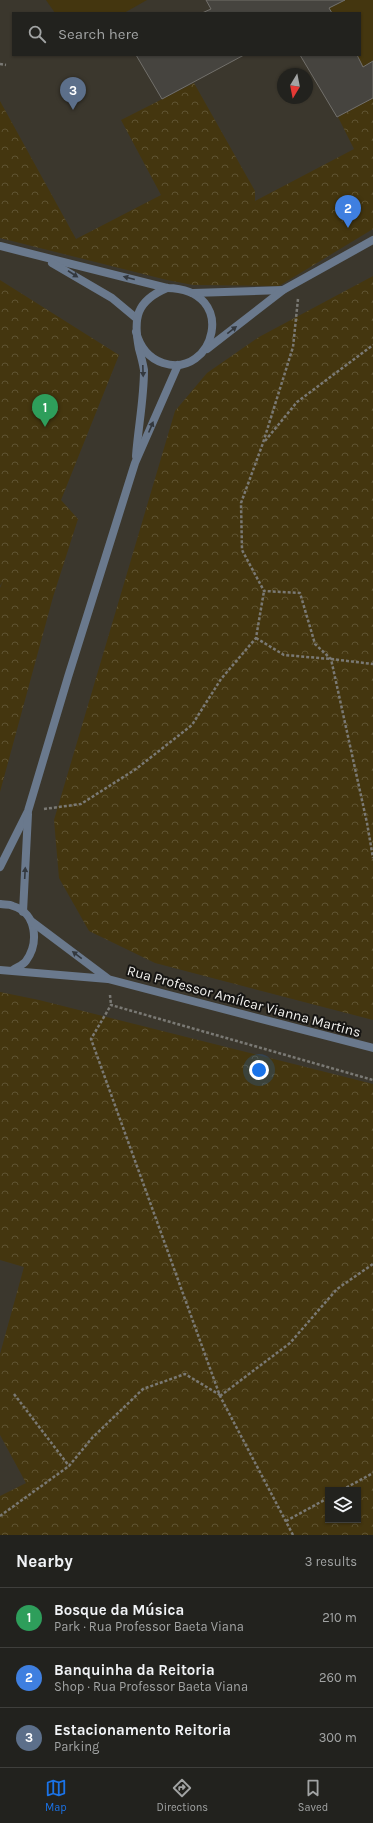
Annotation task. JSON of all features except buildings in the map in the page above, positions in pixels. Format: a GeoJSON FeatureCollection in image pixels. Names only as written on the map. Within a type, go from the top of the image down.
{"type":"FeatureCollection","features":[{"type":"Feature","properties":{"kind":"street"},"geometry":{"type":"LineString","coordinates":[[136,332],[139,344],[146,353],[156,361],[178,365],[190,361],[283,290],[373,240]]}},
{"type":"Feature","properties":{"kind":"street"},"geometry":{"type":"LineString","coordinates":[[0,246],[167,288],[180,288],[193,293],[204,302],[211,314],[212,328],[209,342],[201,354]]}},
{"type":"Feature","properties":{"kind":"street"},"geometry":{"type":"LineString","coordinates":[[39,256],[68,271],[112,298],[136,318]]}},
{"type":"Feature","properties":{"kind":"street"},"geometry":{"type":"LineString","coordinates":[[135,463],[144,369],[136,332],[136,318],[142,304],[153,294],[167,288]]}},
{"type":"Feature","properties":{"kind":"street"},"geometry":{"type":"LineString","coordinates":[[193,293],[283,290]]}},
{"type":"Feature","properties":{"kind":"street"},"geometry":{"type":"LineString","coordinates":[[0,867],[28,811],[135,463],[178,365]]}},
{"type":"Feature","properties":{"kind":"street"},"geometry":{"type":"LineString","coordinates":[[0,904],[13,906],[23,912],[28,811]]}},
{"type":"Feature","properties":{"kind":"street","name":"Rua Professor Amílcar Vianna Martins"},"geometry":{"type":"LineString","coordinates":[[23,912],[31,921],[108,979]]}},
{"type":"Feature","properties":{"kind":"street"},"geometry":{"type":"LineString","coordinates":[[13,970],[25,962],[33,948],[35,932],[31,921]]}},
{"type":"Feature","properties":{"kind":"street","name":"Rua Professor Amílcar Vianna Martins"},"geometry":{"type":"LineString","coordinates":[[0,970],[108,979],[373,1048]]}},
{"type":"Feature","properties":{"kind":"path"},"geometry":{"type":"LineString","coordinates":[[0,64],[6,65]]}},
{"type":"Feature","properties":{"kind":"path"},"geometry":{"type":"LineString","coordinates":[[28,811],[81,804],[136,769],[192,725],[221,679],[256,638],[264,591],[242,550],[241,503],[263,442],[293,347],[300,280]]}},
{"type":"Feature","properties":{"kind":"path"},"geometry":{"type":"LineString","coordinates":[[263,442],[297,402],[373,345]]}},
{"type":"Feature","properties":{"kind":"path"},"geometry":{"type":"LineString","coordinates":[[264,591],[300,593],[315,644],[331,658],[368,822],[373,858]]}},
{"type":"Feature","properties":{"kind":"path"},"geometry":{"type":"LineString","coordinates":[[256,638],[284,655],[331,658],[373,664]]}},
{"type":"Feature","properties":{"kind":"path"},"geometry":{"type":"LineString","coordinates":[[293,1535],[220,1396],[91,1039],[111,1005],[373,1080]]}},
{"type":"Feature","properties":{"kind":"path"},"geometry":{"type":"LineString","coordinates":[[220,1396],[290,1343],[337,1289],[373,1264]]}},
{"type":"Feature","properties":{"kind":"path"},"geometry":{"type":"LineString","coordinates":[[0,1516],[68,1466],[92,1438],[143,1389],[185,1374],[220,1396]]}},
{"type":"Feature","properties":{"kind":"path"},"geometry":{"type":"LineString","coordinates":[[14,1394],[68,1466]]}},
{"type":"Feature","properties":{"kind":"path"},"geometry":{"type":"LineString","coordinates":[[347,1487],[373,1473]]}},
{"type":"Feature","properties":{"kind":"path"},"geometry":{"type":"LineString","coordinates":[[286,1521],[325,1500]]}},
{"type":"Feature","properties":{"kind":"shaded area"},"geometry":{"type":"Polygon","coordinates":[[[0,0],[373,0],[373,1535],[0,1535],[0,0]]]}},
{"type":"Feature","properties":{"kind":"green space"},"geometry":{"type":"Polygon","coordinates":[[[46,0],[147,0],[126,12],[54,12],[46,0]]]}},
{"type":"Feature","properties":{"kind":"green space"},"geometry":{"type":"Polygon","coordinates":[[[345,0],[373,0],[373,61],[363,67],[358,56],[361,56],[361,12],[331,12],[329,8],[345,0]]]}},
{"type":"Feature","properties":{"kind":"green space"},"geometry":{"type":"Polygon","coordinates":[[[194,83],[255,191],[255,201],[354,149],[338,117],[373,98],[373,229],[279,286],[193,285],[167,280],[0,238],[0,101],[76,239],[161,195],[121,120],[194,83]]]}},
{"type":"Feature","properties":{"kind":"green space"},"geometry":{"type":"Polygon","coordinates":[[[373,276],[373,1020],[155,963],[89,931],[59,878],[54,820],[175,411],[207,373],[259,337],[373,276]]]}},
{"type":"Feature","properties":{"kind":"green space"},"geometry":{"type":"Polygon","coordinates":[[[0,280],[119,355],[61,500],[78,519],[53,597],[0,792],[0,588],[3,581],[0,586],[0,280]]]}},
{"type":"Feature","properties":{"kind":"green space"},"geometry":{"type":"Polygon","coordinates":[[[0,992],[39,1000],[373,1084],[373,1535],[0,1535],[0,1496],[26,1483],[0,1435],[0,1354],[24,1267],[0,1260],[0,992]]]}},
{"type":"Feature","properties":{"kind":"place","name":"Estacionamento Reitoria"},"geometry":{"type":"Point","coordinates":[73,110]}},
{"type":"Feature","properties":{"kind":"place","name":"Banquinha da Reitoria"},"geometry":{"type":"Point","coordinates":[348,228]}},
{"type":"Feature","properties":{"kind":"place","name":"Bosque da Música"},"geometry":{"type":"Point","coordinates":[45,427]}}]}
